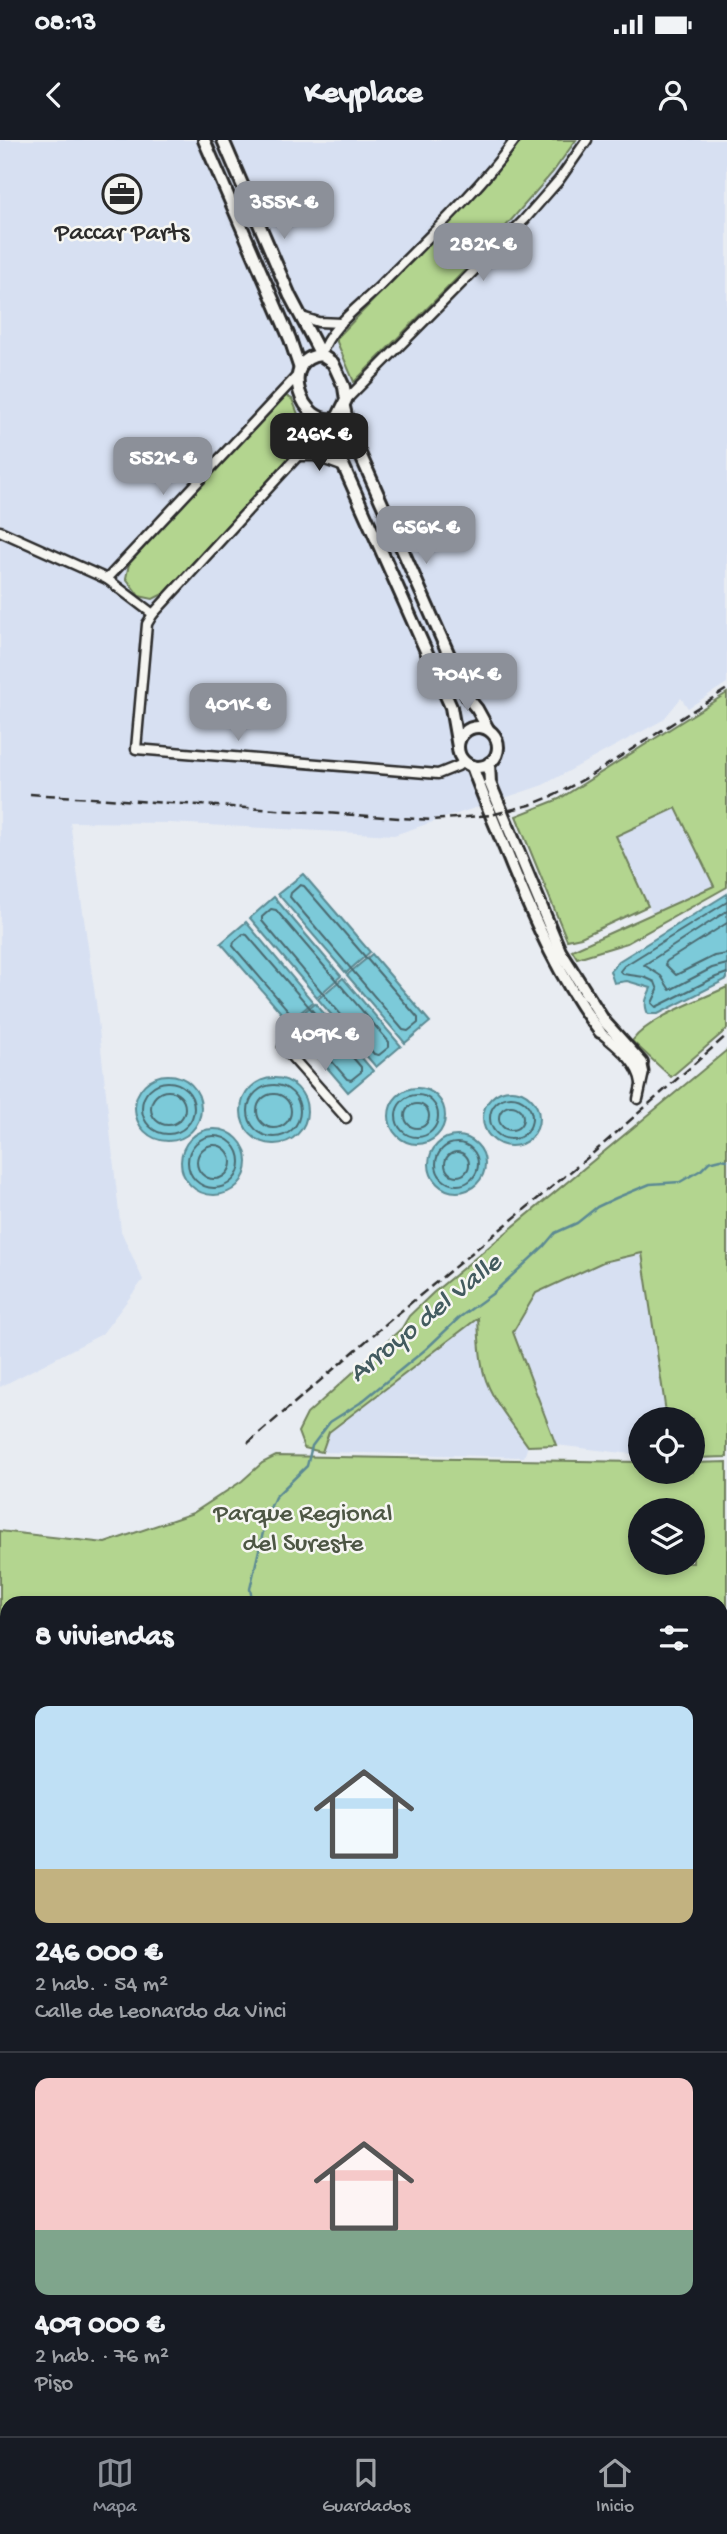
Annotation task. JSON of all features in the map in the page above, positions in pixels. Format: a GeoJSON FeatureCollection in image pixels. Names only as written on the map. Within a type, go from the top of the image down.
{"type":"FeatureCollection","features":[{"type":"Feature","properties":{"kind":"main road"},"geometry":{"type":"LineString","coordinates":[[204,140],[290,339],[306,406],[322,420],[344,467],[451,707],[458,747],[468,764],[552,956],[600,1032]]}},
{"type":"Feature","properties":{"kind":"main road"},"geometry":{"type":"LineString","coordinates":[[223,140],[302,317],[321,355],[333,363],[344,387],[349,429],[468,698],[498,743],[497,754],[489,763],[478,767],[468,764]]}},
{"type":"Feature","properties":{"kind":"main road"},"geometry":{"type":"LineString","coordinates":[[298,372],[304,361],[312,355],[321,355]]}},
{"type":"Feature","properties":{"kind":"main road"},"geometry":{"type":"LineString","coordinates":[[322,420],[337,418],[345,403]]}},
{"type":"Feature","properties":{"kind":"main road"},"geometry":{"type":"LineString","coordinates":[[458,747],[461,736],[470,728],[488,729]]}},
{"type":"Feature","properties":{"kind":"main road"},"geometry":{"type":"LineString","coordinates":[[489,763],[490,783],[560,951],[604,1021],[642,1063]]}},
{"type":"Feature","properties":{"kind":"street"},"geometry":{"type":"LineString","coordinates":[[321,355],[326,342],[341,324],[468,194],[514,140]]}},
{"type":"Feature","properties":{"kind":"street"},"geometry":{"type":"LineString","coordinates":[[345,403],[524,220],[559,180],[587,140]]}},
{"type":"Feature","properties":{"kind":"street"},"geometry":{"type":"LineString","coordinates":[[302,317],[341,324]]}},
{"type":"Feature","properties":{"kind":"street"},"geometry":{"type":"LineString","coordinates":[[107,579],[298,372]]}},
{"type":"Feature","properties":{"kind":"street"},"geometry":{"type":"LineString","coordinates":[[322,420],[317,435],[299,456],[153,614],[147,624],[136,748],[438,774],[468,764]]}},
{"type":"Feature","properties":{"kind":"street"},"geometry":{"type":"LineString","coordinates":[[299,456],[314,456],[344,467]]}},
{"type":"Feature","properties":{"kind":"street"},"geometry":{"type":"LineString","coordinates":[[0,531],[107,579],[153,614]]}},
{"type":"Feature","properties":{"kind":"street"},"geometry":{"type":"LineString","coordinates":[[600,1032],[634,1065],[640,1073],[641,1083]]}},
{"type":"Feature","properties":{"kind":"street"},"geometry":{"type":"LineString","coordinates":[[283,1047],[346,1118]]}},
{"type":"Feature","properties":{"kind":"street"},"geometry":{"type":"LineString","coordinates":[[638,1100],[645,1072],[642,1063]]}},
{"type":"Feature","properties":{"kind":"shaded area"},"geometry":{"type":"Polygon","coordinates":[[[0,140],[727,140],[727,683],[688,708],[681,698],[663,720],[543,785],[394,835],[169,823],[70,822],[96,1002],[121,1231],[143,1280],[102,1334],[0,1387],[0,140]]]}},
{"type":"Feature","properties":{"kind":"shaded area"},"geometry":{"type":"Polygon","coordinates":[[[676,808],[714,886],[652,913],[615,836],[676,808]]]}},
{"type":"Feature","properties":{"kind":"shaded area"},"geometry":{"type":"Polygon","coordinates":[[[642,1253],[665,1407],[628,1407],[628,1454],[556,1445],[512,1332],[536,1293],[603,1262],[642,1253]]]}},
{"type":"Feature","properties":{"kind":"shaded area"},"geometry":{"type":"Polygon","coordinates":[[[479,1317],[478,1342],[491,1392],[528,1446],[524,1457],[322,1452],[328,1432],[479,1317]]]}},
{"type":"Feature","properties":{"kind":"green space"},"geometry":{"type":"Polygon","coordinates":[[[522,140],[576,140],[553,172],[486,249],[354,382],[337,338],[468,202],[522,140]]]}},
{"type":"Feature","properties":{"kind":"green space"},"geometry":{"type":"Polygon","coordinates":[[[286,396],[292,399],[305,432],[304,442],[165,593],[153,599],[139,596],[126,578],[129,564],[278,401],[286,396]]]}},
{"type":"Feature","properties":{"kind":"green space"},"geometry":{"type":"Polygon","coordinates":[[[727,693],[727,887],[627,943],[577,958],[572,950],[714,886],[676,808],[616,836],[648,906],[581,937],[567,940],[516,816],[559,799],[727,693]]]}},
{"type":"Feature","properties":{"kind":"green space"},"geometry":{"type":"Polygon","coordinates":[[[727,987],[727,1029],[671,1077],[632,1041],[640,1032],[663,1017],[727,987]]]}},
{"type":"Feature","properties":{"kind":"green space"},"geometry":{"type":"Polygon","coordinates":[[[727,1050],[727,1457],[705,1458],[705,1407],[665,1407],[642,1253],[603,1262],[536,1293],[513,1332],[556,1445],[528,1446],[497,1402],[487,1384],[482,1367],[478,1318],[329,1432],[322,1452],[304,1448],[298,1432],[307,1414],[402,1328],[409,1316],[433,1293],[727,1050]]]}},
{"type":"Feature","properties":{"kind":"green space","name":"Parque Regional del Sureste"},"geometry":{"type":"Polygon","coordinates":[[[276,1456],[628,1462],[628,1484],[705,1484],[705,1463],[727,1462],[727,1596],[0,1596],[0,1531],[105,1543],[193,1513],[242,1481],[262,1463],[276,1456]]]}},
{"type":"Feature","properties":{"kind":"water"},"geometry":{"type":"Polygon","coordinates":[[[303,874],[370,952],[346,973],[278,894],[303,874]]]}},
{"type":"Feature","properties":{"kind":"water"},"geometry":{"type":"Polygon","coordinates":[[[727,894],[727,979],[658,1014],[648,1014],[646,1007],[651,988],[627,981],[614,983],[610,971],[619,961],[727,894]]]}},
{"type":"Feature","properties":{"kind":"water"},"geometry":{"type":"Polygon","coordinates":[[[274,897],[341,976],[317,997],[250,918],[274,897]]]}},
{"type":"Feature","properties":{"kind":"water"},"geometry":{"type":"Polygon","coordinates":[[[246,922],[313,1002],[289,1022],[221,943],[246,922]]]}},
{"type":"Feature","properties":{"kind":"water"},"geometry":{"type":"Polygon","coordinates":[[[372,954],[430,1022],[405,1043],[347,975],[372,954]]]}},
{"type":"Feature","properties":{"kind":"water"},"geometry":{"type":"Polygon","coordinates":[[[343,978],[401,1046],[376,1067],[318,999],[343,978]]]}},
{"type":"Feature","properties":{"kind":"water"},"geometry":{"type":"Polygon","coordinates":[[[315,1003],[373,1071],[348,1092],[290,1024],[315,1003]]]}},
{"type":"Feature","properties":{"kind":"water"},"geometry":{"type":"Polygon","coordinates":[[[168,1075],[181,1077],[191,1085],[199,1095],[199,1121],[191,1131],[181,1139],[168,1141],[155,1139],[145,1131],[137,1121],[135,1108],[137,1095],[145,1085],[155,1077],[168,1075]]]}},
{"type":"Feature","properties":{"kind":"water"},"geometry":{"type":"Polygon","coordinates":[[[274,1078],[287,1080],[297,1088],[305,1098],[305,1124],[297,1134],[287,1142],[274,1144],[261,1142],[251,1134],[243,1124],[241,1111],[243,1098],[251,1088],[261,1080],[274,1078]]]}},
{"type":"Feature","properties":{"kind":"water"},"geometry":{"type":"Polygon","coordinates":[[[412,1088],[422,1088],[437,1096],[443,1105],[443,1127],[437,1136],[422,1144],[412,1144],[394,1132],[389,1121],[389,1111],[401,1093],[412,1088]]]}},
{"type":"Feature","properties":{"kind":"water"},"geometry":{"type":"Polygon","coordinates":[[[506,1090],[516,1090],[531,1098],[537,1107],[537,1129],[531,1138],[516,1146],[506,1146],[488,1134],[483,1123],[483,1113],[495,1095],[506,1090]]]}},
{"type":"Feature","properties":{"kind":"water"},"geometry":{"type":"Polygon","coordinates":[[[214,1129],[227,1131],[237,1139],[245,1149],[245,1175],[237,1185],[227,1193],[214,1195],[201,1193],[191,1185],[183,1175],[181,1162],[183,1149],[191,1139],[201,1131],[214,1129]]]}},
{"type":"Feature","properties":{"kind":"water"},"geometry":{"type":"Polygon","coordinates":[[[452,1136],[462,1136],[477,1144],[483,1153],[483,1175],[477,1184],[462,1192],[452,1192],[434,1180],[429,1169],[429,1159],[441,1141],[452,1136]]]}},
{"type":"Feature","properties":{"kind":"waterway","name":"Arroyo del Valle"},"geometry":{"type":"LineString","coordinates":[[252,1596],[250,1589],[267,1515],[275,1497],[307,1466],[312,1446],[330,1422],[360,1403],[460,1317],[492,1294],[555,1233],[577,1223],[597,1207],[616,1198],[650,1184],[680,1182],[709,1162],[727,1160]]}},
{"type":"Feature","properties":{"kind":"railway"},"geometry":{"type":"LineString","coordinates":[[30,794],[432,820],[491,815],[555,795],[727,689]]}},
{"type":"Feature","properties":{"kind":"railway"},"geometry":{"type":"LineString","coordinates":[[248,1443],[395,1316],[592,1154],[727,1035]]}},
{"type":"Feature","properties":{"kind":"place","name":"Paccar Parts"},"geometry":{"type":"Point","coordinates":[122,194]}}]}
